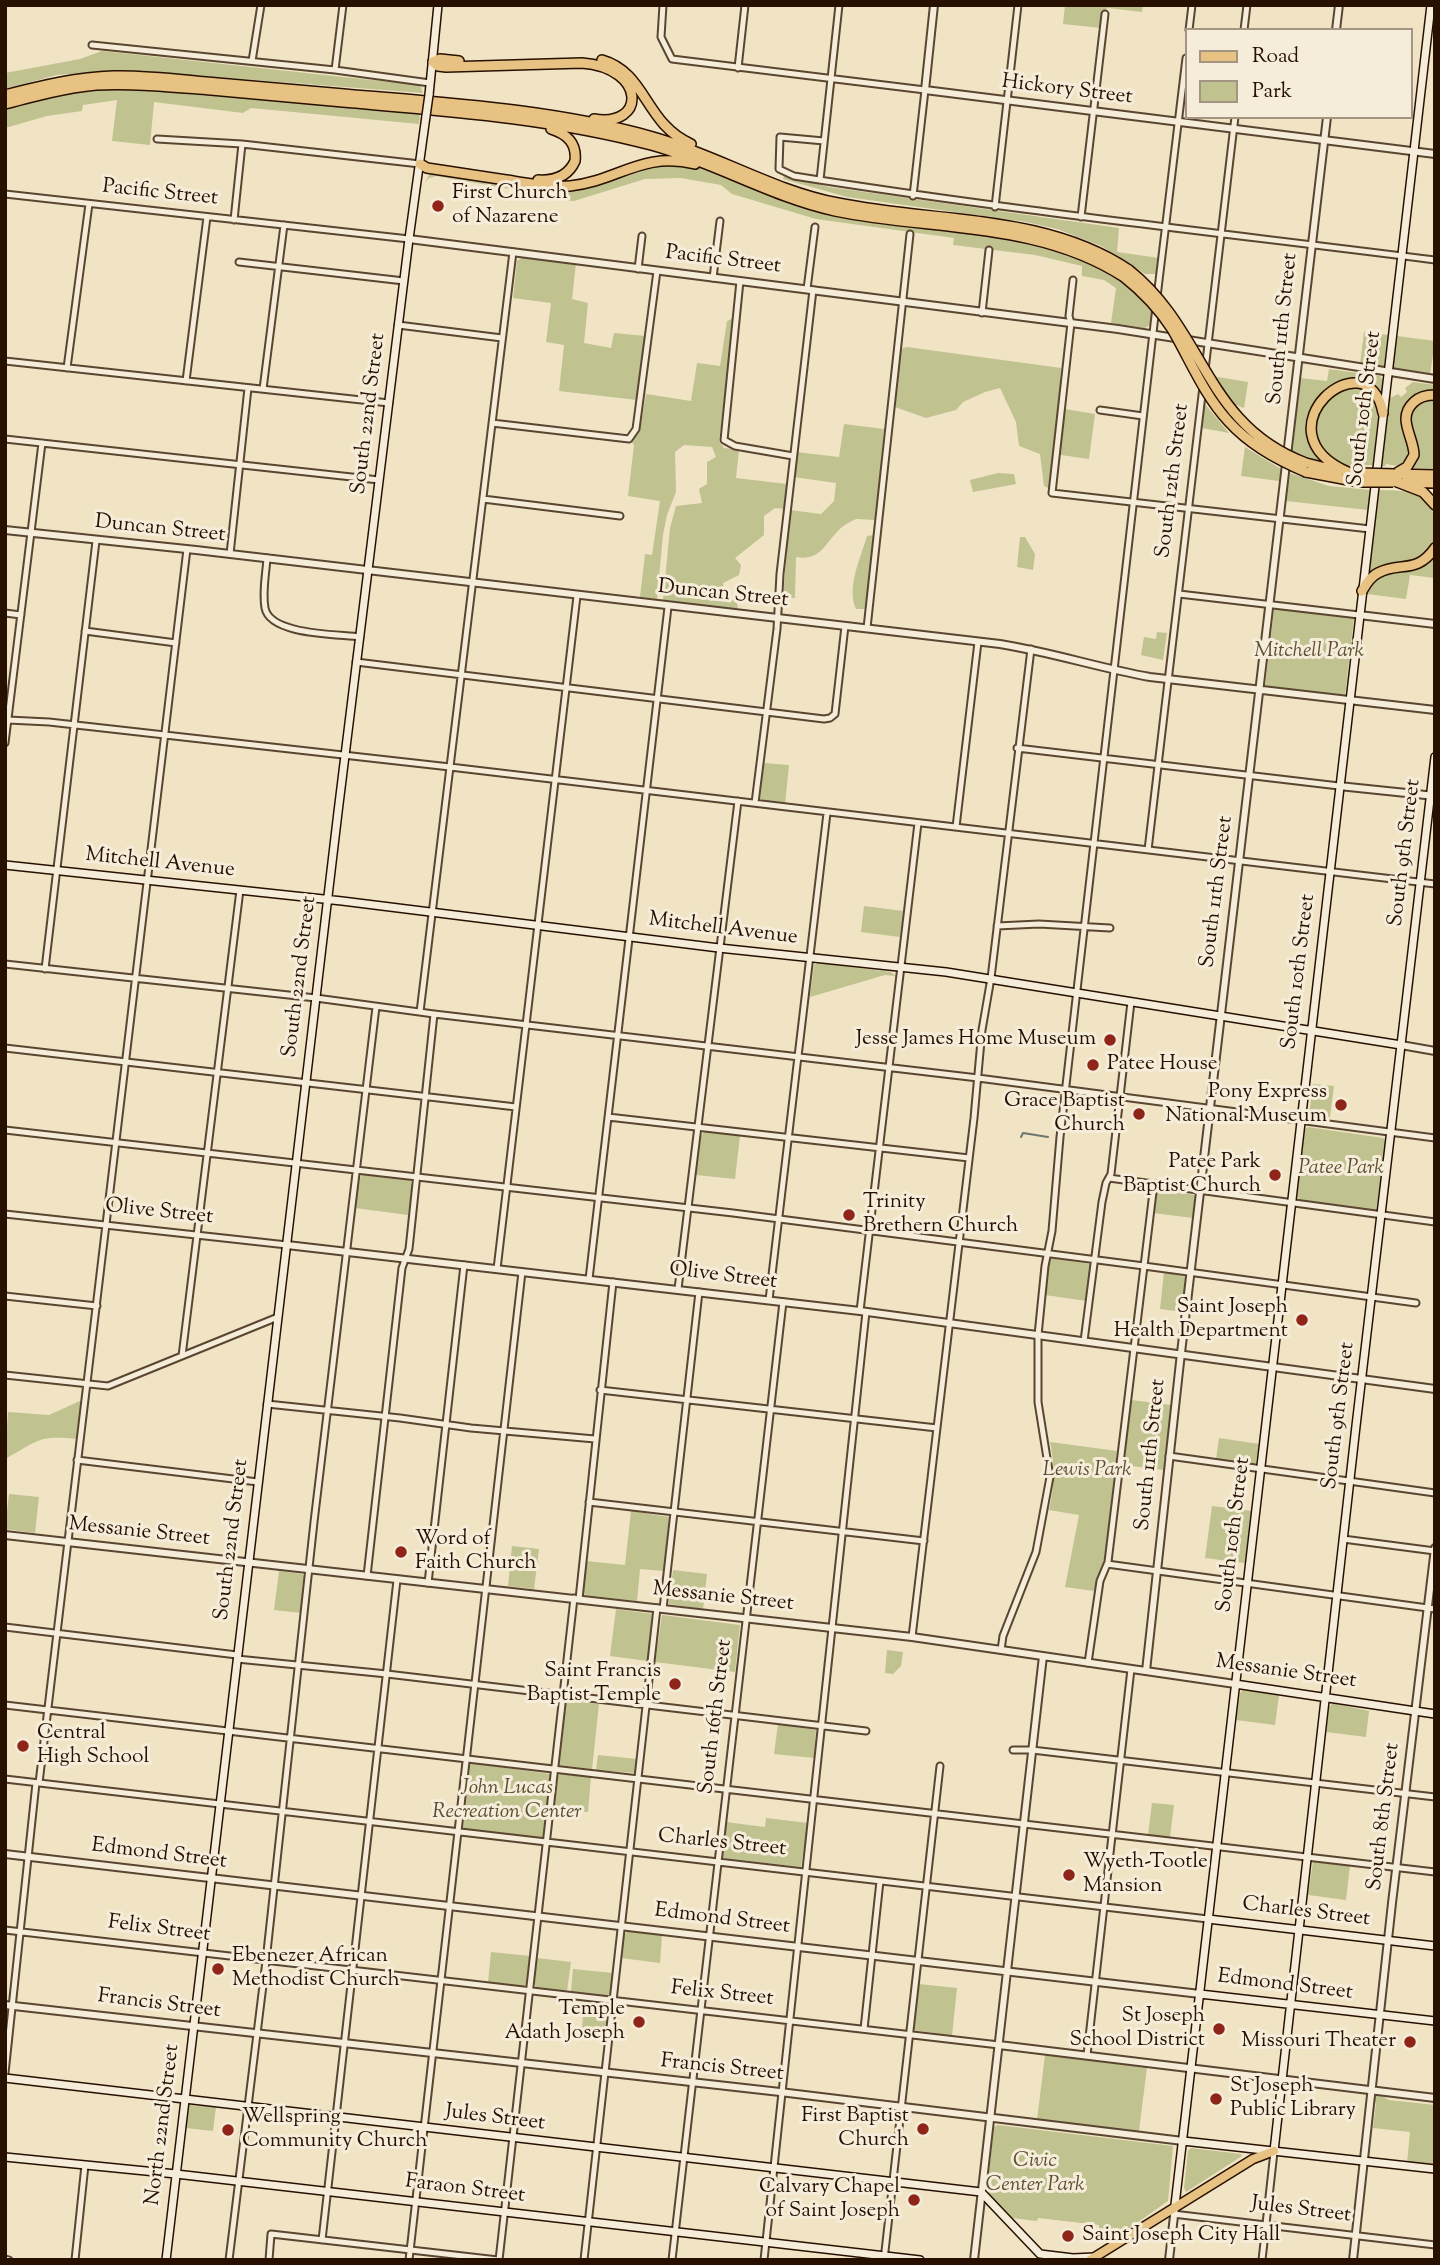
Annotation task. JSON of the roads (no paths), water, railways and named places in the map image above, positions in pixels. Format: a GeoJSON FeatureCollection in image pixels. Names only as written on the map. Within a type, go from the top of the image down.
{"type":"FeatureCollection","features":[{"type":"Feature","properties":{"kind":"highway"},"geometry":{"type":"LineString","coordinates":[[491,108],[529,108],[606,120],[616,118],[627,110],[631,104],[632,93],[631,87],[621,75],[594,64],[446,67],[433,62],[440,59],[583,58],[604,61],[618,66],[631,77],[654,114],[668,130],[712,156]]}},
{"type":"Feature","properties":{"kind":"highway"},"geometry":{"type":"LineString","coordinates":[[5,95],[69,80],[139,76],[491,108],[621,129],[671,142],[712,156],[784,187],[837,203],[1007,226],[1054,236],[1094,249],[1127,273],[1165,320],[1204,388],[1229,422],[1260,449],[1275,458],[1306,467],[1359,477],[1435,483]]}},
{"type":"Feature","properties":{"kind":"highway"},"geometry":{"type":"LineString","coordinates":[[5,104],[69,89],[138,84],[477,114],[619,137],[678,153],[792,199],[836,211],[1006,234],[1052,243],[1127,273]]}},
{"type":"Feature","properties":{"kind":"highway"},"geometry":{"type":"LineString","coordinates":[[421,164],[427,162],[540,180],[561,177],[576,161],[572,143],[561,133],[477,114]]}},
{"type":"Feature","properties":{"kind":"highway"},"geometry":{"type":"LineString","coordinates":[[421,164],[426,168],[560,187],[590,182],[642,163],[674,160],[747,181]]}},
{"type":"Feature","properties":{"kind":"highway"},"geometry":{"type":"LineString","coordinates":[[1359,477],[1329,462],[1315,444],[1311,425],[1317,406],[1336,388],[1350,383],[1362,384],[1376,392],[1383,413]]}},
{"type":"Feature","properties":{"kind":"highway"},"geometry":{"type":"LineString","coordinates":[[1395,480],[1414,455],[1406,421],[1409,407],[1421,397],[1435,395]]}},
{"type":"Feature","properties":{"kind":"highway"},"geometry":{"type":"LineString","coordinates":[[1306,467],[1349,472]]}},
{"type":"Feature","properties":{"kind":"highway"},"geometry":{"type":"LineString","coordinates":[[1395,480],[1435,475]]}},
{"type":"Feature","properties":{"kind":"highway"},"geometry":{"type":"LineString","coordinates":[[1395,480],[1416,488],[1435,505]]}},
{"type":"Feature","properties":{"kind":"highway"},"geometry":{"type":"LineString","coordinates":[[1363,590],[1377,573],[1416,565],[1435,548]]}},
{"type":"Feature","properties":{"kind":"main road","name":"South 22nd Street"},"geometry":{"type":"LineString","coordinates":[[203,1953],[356,662],[409,239],[421,164],[438,5]]}},
{"type":"Feature","properties":{"kind":"main road","name":"South 10th Street"},"geometry":{"type":"LineString","coordinates":[[1175,2210],[1431,5]]}},
{"type":"Feature","properties":{"kind":"main road","name":"South 9th Street"},"geometry":{"type":"LineString","coordinates":[[1274,2151],[1324,1696],[1420,882],[1433,796],[1435,757]]}},
{"type":"Feature","properties":{"kind":"main road","name":"Mitchell Avenue"},"geometry":{"type":"LineString","coordinates":[[5,865],[328,900],[719,948],[900,966],[991,978],[1401,1045]]}},
{"type":"Feature","properties":{"kind":"main road","name":"Messanie Street"},"geometry":{"type":"LineString","coordinates":[[1235,1684],[1435,1714]]}},
{"type":"Feature","properties":{"kind":"main road","name":"Charles Street"},"geometry":{"type":"LineString","coordinates":[[1209,1919],[1435,1946]]}},
{"type":"Feature","properties":{"kind":"main road","name":"North 22nd Street"},"geometry":{"type":"LineString","coordinates":[[166,2260],[203,1953]]}},
{"type":"Feature","properties":{"kind":"main road","name":"Edmond Street"},"geometry":{"type":"LineString","coordinates":[[1200,1994],[1435,2021]]}},
{"type":"Feature","properties":{"kind":"main road","name":"Jules Street"},"geometry":{"type":"LineString","coordinates":[[5,2078],[981,2192]]}},
{"type":"Feature","properties":{"kind":"main road","name":"Francis Street"},"geometry":{"type":"LineString","coordinates":[[1183,2141],[1435,2169]]}},
{"type":"Feature","properties":{"kind":"main road"},"geometry":{"type":"LineString","coordinates":[[981,2192],[1038,2253],[1092,2258],[1163,2213],[1175,2210],[1253,2159],[1274,2151]]}},
{"type":"Feature","properties":{"kind":"main road","name":"Faraon Street"},"geometry":{"type":"LineString","coordinates":[[5,2157],[176,2174],[920,2260]]}},
{"type":"Feature","properties":{"kind":"street"},"geometry":{"type":"LineString","coordinates":[[252,61],[261,5]]}},
{"type":"Feature","properties":{"kind":"street"},"geometry":{"type":"LineString","coordinates":[[335,70],[342,5]]}},
{"type":"Feature","properties":{"kind":"street","name":"Hickory Street"},"geometry":{"type":"LineString","coordinates":[[663,5],[661,37],[672,59],[1435,154]]}},
{"type":"Feature","properties":{"kind":"street"},"geometry":{"type":"LineString","coordinates":[[738,68],[744,5]]}},
{"type":"Feature","properties":{"kind":"street"},"geometry":{"type":"LineString","coordinates":[[820,180],[839,5]]}},
{"type":"Feature","properties":{"kind":"street"},"geometry":{"type":"LineString","coordinates":[[913,196],[934,5]]}},
{"type":"Feature","properties":{"kind":"street"},"geometry":{"type":"LineString","coordinates":[[995,207],[1018,5]]}},
{"type":"Feature","properties":{"kind":"street"},"geometry":{"type":"LineString","coordinates":[[1189,28],[1192,5]]}},
{"type":"Feature","properties":{"kind":"street"},"geometry":{"type":"LineString","coordinates":[[1244,28],[1247,5]]}},
{"type":"Feature","properties":{"kind":"street"},"geometry":{"type":"LineString","coordinates":[[1336,28],[1339,5]]}},
{"type":"Feature","properties":{"kind":"street"},"geometry":{"type":"LineString","coordinates":[[1081,217],[1105,14]]}},
{"type":"Feature","properties":{"kind":"street"},"geometry":{"type":"LineString","coordinates":[[92,45],[335,70],[430,83]]}},
{"type":"Feature","properties":{"kind":"street"},"geometry":{"type":"LineString","coordinates":[[1000,1650],[1036,1552],[1050,1477],[1038,1402],[1038,1335],[1184,77]]}},
{"type":"Feature","properties":{"kind":"street","name":"South 12th Street"},"geometry":{"type":"LineString","coordinates":[[1148,849],[1234,119]]}},
{"type":"Feature","properties":{"kind":"street","name":"South 11th Street"},"geometry":{"type":"LineString","coordinates":[[1146,1671],[1326,119]]}},
{"type":"Feature","properties":{"kind":"street"},"geometry":{"type":"LineString","coordinates":[[824,141],[780,136],[779,169],[794,176],[913,196],[1435,260]]}},
{"type":"Feature","properties":{"kind":"street"},"geometry":{"type":"LineString","coordinates":[[156,139],[242,144],[421,164]]}},
{"type":"Feature","properties":{"kind":"street"},"geometry":{"type":"LineString","coordinates":[[234,220],[242,144]]}},
{"type":"Feature","properties":{"kind":"street","name":"Pacific Street"},"geometry":{"type":"LineString","coordinates":[[5,194],[409,239],[810,289],[1071,323],[1435,379]]}},
{"type":"Feature","properties":{"kind":"street"},"geometry":{"type":"LineString","coordinates":[[67,368],[89,204]]}},
{"type":"Feature","properties":{"kind":"street"},"geometry":{"type":"LineString","coordinates":[[186,381],[207,217]]}},
{"type":"Feature","properties":{"kind":"street"},"geometry":{"type":"LineString","coordinates":[[713,278],[720,221]]}},
{"type":"Feature","properties":{"kind":"street"},"geometry":{"type":"LineString","coordinates":[[264,389],[284,225]]}},
{"type":"Feature","properties":{"kind":"street"},"geometry":{"type":"LineString","coordinates":[[755,803],[778,618],[780,574],[815,227]]}},
{"type":"Feature","properties":{"kind":"street"},"geometry":{"type":"LineString","coordinates":[[867,628],[910,234]]}},
{"type":"Feature","properties":{"kind":"street"},"geometry":{"type":"LineString","coordinates":[[638,269],[642,236]]}},
{"type":"Feature","properties":{"kind":"street"},"geometry":{"type":"LineString","coordinates":[[982,313],[989,250]]}},
{"type":"Feature","properties":{"kind":"street"},"geometry":{"type":"LineString","coordinates":[[420,1012],[513,252]]}},
{"type":"Feature","properties":{"kind":"street"},"geometry":{"type":"LineString","coordinates":[[239,262],[404,281]]}},
{"type":"Feature","properties":{"kind":"street"},"geometry":{"type":"LineString","coordinates":[[492,423],[629,439],[636,429],[657,271]]}},
{"type":"Feature","properties":{"kind":"street"},"geometry":{"type":"LineString","coordinates":[[1073,280],[1069,316],[1071,323],[1052,493],[1370,529]]}},
{"type":"Feature","properties":{"kind":"street"},"geometry":{"type":"LineString","coordinates":[[740,281],[724,440],[734,446],[793,456]]}},
{"type":"Feature","properties":{"kind":"street"},"geometry":{"type":"LineString","coordinates":[[398,325],[502,338]]}},
{"type":"Feature","properties":{"kind":"street"},"geometry":{"type":"LineString","coordinates":[[6,359],[388,403]]}},
{"type":"Feature","properties":{"kind":"street"},"geometry":{"type":"LineString","coordinates":[[230,554],[248,388]]}},
{"type":"Feature","properties":{"kind":"street"},"geometry":{"type":"LineString","coordinates":[[1100,410],[1143,416]]}},
{"type":"Feature","properties":{"kind":"street"},"geometry":{"type":"LineString","coordinates":[[5,439],[379,480]]}},
{"type":"Feature","properties":{"kind":"street"},"geometry":{"type":"LineString","coordinates":[[5,743],[8,695],[21,615],[42,443]]}},
{"type":"Feature","properties":{"kind":"street"},"geometry":{"type":"LineString","coordinates":[[483,499],[620,516]]}},
{"type":"Feature","properties":{"kind":"street","name":"Duncan Street"},"geometry":{"type":"LineString","coordinates":[[5,530],[867,628],[1031,649],[1114,670],[1169,679],[1435,710]]}},
{"type":"Feature","properties":{"kind":"street"},"geometry":{"type":"LineString","coordinates":[[45,969],[96,541]]}},
{"type":"Feature","properties":{"kind":"street"},"geometry":{"type":"LineString","coordinates":[[5,2073],[9,2006],[21,1932],[187,549]]}},
{"type":"Feature","properties":{"kind":"street"},"geometry":{"type":"LineString","coordinates":[[267,558],[265,609],[275,623],[287,629],[360,637]]}},
{"type":"Feature","properties":{"kind":"street"},"geometry":{"type":"LineString","coordinates":[[1179,594],[1435,624]]}},
{"type":"Feature","properties":{"kind":"street"},"geometry":{"type":"LineString","coordinates":[[497,1269],[578,596]]}},
{"type":"Feature","properties":{"kind":"street"},"geometry":{"type":"LineString","coordinates":[[589,1279],[668,607]]}},
{"type":"Feature","properties":{"kind":"street"},"geometry":{"type":"LineString","coordinates":[[5,613],[21,615]]}},
{"type":"Feature","properties":{"kind":"street"},"geometry":{"type":"LineString","coordinates":[[356,662],[830,718],[835,714],[845,626]]}},
{"type":"Feature","properties":{"kind":"street"},"geometry":{"type":"LineString","coordinates":[[85,631],[176,643]]}},
{"type":"Feature","properties":{"kind":"street"},"geometry":{"type":"LineString","coordinates":[[956,827],[978,642]]}},
{"type":"Feature","properties":{"kind":"street"},"geometry":{"type":"LineString","coordinates":[[912,1636],[960,1241],[982,1030],[991,978],[1031,649]]}},
{"type":"Feature","properties":{"kind":"street"},"geometry":{"type":"LineString","coordinates":[[8,720],[164,734],[1435,884]]}},
{"type":"Feature","properties":{"kind":"street"},"geometry":{"type":"LineString","coordinates":[[1017,748],[1433,796]]}},
{"type":"Feature","properties":{"kind":"street"},"geometry":{"type":"LineString","coordinates":[[678,1289],[738,801]]}},
{"type":"Feature","properties":{"kind":"street"},"geometry":{"type":"LineString","coordinates":[[769,1300],[827,813]]}},
{"type":"Feature","properties":{"kind":"street"},"geometry":{"type":"LineString","coordinates":[[764,2260],[780,2092],[855,1418],[869,1230],[918,823]]}},
{"type":"Feature","properties":{"kind":"street"},"geometry":{"type":"LineString","coordinates":[[181,1356],[240,890]]}},
{"type":"Feature","properties":{"kind":"street"},"geometry":{"type":"LineString","coordinates":[[997,926],[1110,928]]}},
{"type":"Feature","properties":{"kind":"street"},"geometry":{"type":"LineString","coordinates":[[5,964],[316,998],[888,1067],[1435,1138]]}},
{"type":"Feature","properties":{"kind":"street"},"geometry":{"type":"LineString","coordinates":[[1084,1341],[1102,1202],[1109,1178],[1131,1002]]}},
{"type":"Feature","properties":{"kind":"street"},"geometry":{"type":"LineString","coordinates":[[229,2260],[376,1007]]}},
{"type":"Feature","properties":{"kind":"street"},"geometry":{"type":"LineString","coordinates":[[367,1577],[434,1014]]}},
{"type":"Feature","properties":{"kind":"street","name":"Mitchell Avenue"},"geometry":{"type":"LineString","coordinates":[[1401,1045],[1435,1051]]}},
{"type":"Feature","properties":{"kind":"street"},"geometry":{"type":"LineString","coordinates":[[5,1048],[516,1107]]}},
{"type":"Feature","properties":{"kind":"street"},"geometry":{"type":"LineString","coordinates":[[608,1117],[969,1158]]}},
{"type":"Feature","properties":{"kind":"street"},"geometry":{"type":"LineString","coordinates":[[5,1130],[960,1241],[1416,1303]]}},
{"type":"Feature","properties":{"kind":"street"},"geometry":{"type":"LineString","coordinates":[[1109,1178],[1435,1222]]}},
{"type":"Feature","properties":{"kind":"street"},"geometry":{"type":"LineString","coordinates":[[1088,1663],[1100,1581],[1107,1564],[1154,1184]]}},
{"type":"Feature","properties":{"kind":"street","name":"Olive Street"},"geometry":{"type":"LineString","coordinates":[[5,1214],[863,1311],[1435,1389]]}},
{"type":"Feature","properties":{"kind":"street"},"geometry":{"type":"LineString","coordinates":[[428,1583],[464,1265]]}},
{"type":"Feature","properties":{"kind":"street"},"geometry":{"type":"LineString","coordinates":[[409,2260],[522,1272]]}},
{"type":"Feature","properties":{"kind":"street"},"geometry":{"type":"LineString","coordinates":[[268,2260],[271,2234],[499,2260],[563,1696],[589,1502],[612,1282]]}},
{"type":"Feature","properties":{"kind":"street"},"geometry":{"type":"LineString","coordinates":[[584,2260],[628,1851],[674,1511],[699,1292]]}},
{"type":"Feature","properties":{"kind":"street"},"geometry":{"type":"LineString","coordinates":[[5,1296],[97,1306]]}},
{"type":"Feature","properties":{"kind":"street","name":"South 16th Street"},"geometry":{"type":"LineString","coordinates":[[672,2260],[783,1302]]}},
{"type":"Feature","properties":{"kind":"street"},"geometry":{"type":"LineString","coordinates":[[5,1375],[112,1385],[278,1317]]}},
{"type":"Feature","properties":{"kind":"street"},"geometry":{"type":"LineString","coordinates":[[600,1390],[937,1428]]}},
{"type":"Feature","properties":{"kind":"street"},"geometry":{"type":"LineString","coordinates":[[267,1404],[595,1439]]}},
{"type":"Feature","properties":{"kind":"street"},"geometry":{"type":"LineString","coordinates":[[1170,1456],[1435,1493]]}},
{"type":"Feature","properties":{"kind":"street"},"geometry":{"type":"LineString","coordinates":[[77,1460],[258,1482]]}},
{"type":"Feature","properties":{"kind":"street"},"geometry":{"type":"LineString","coordinates":[[589,1502],[923,1541]]}},
{"type":"Feature","properties":{"kind":"street","name":"Messanie Street"},"geometry":{"type":"LineString","coordinates":[[5,1535],[912,1636],[1235,1684]]}},
{"type":"Feature","properties":{"kind":"street"},"geometry":{"type":"LineString","coordinates":[[1343,1539],[1435,1550]]}},
{"type":"Feature","properties":{"kind":"street","name":"South 8th Street"},"geometry":{"type":"LineString","coordinates":[[1353,2260],[1396,1868],[1431,1608],[1435,1550]]}},
{"type":"Feature","properties":{"kind":"street"},"geometry":{"type":"LineString","coordinates":[[1107,1564],[1431,1608]]}},
{"type":"Feature","properties":{"kind":"street"},"geometry":{"type":"LineString","coordinates":[[322,2240],[338,2118],[397,1580]]}},
{"type":"Feature","properties":{"kind":"street"},"geometry":{"type":"LineString","coordinates":[[5,1627],[299,1666],[866,1731]]}},
{"type":"Feature","properties":{"kind":"street"},"geometry":{"type":"LineString","coordinates":[[974,2260],[1043,1656]]}},
{"type":"Feature","properties":{"kind":"street"},"geometry":{"type":"LineString","coordinates":[[1087,2055],[1131,1669]]}},
{"type":"Feature","properties":{"kind":"street"},"geometry":{"type":"LineString","coordinates":[[5,1705],[1435,1872]]}},
{"type":"Feature","properties":{"kind":"street"},"geometry":{"type":"LineString","coordinates":[[1013,1750],[1032,1749],[1435,1797]]}},
{"type":"Feature","properties":{"kind":"street"},"geometry":{"type":"LineString","coordinates":[[885,2258],[940,1766]]}},
{"type":"Feature","properties":{"kind":"street","name":"Charles Street"},"geometry":{"type":"LineString","coordinates":[[5,1779],[1209,1919]]}},
{"type":"Feature","properties":{"kind":"street","name":"Edmond Street"},"geometry":{"type":"LineString","coordinates":[[5,1854],[1200,1994]]}},
{"type":"Feature","properties":{"kind":"street"},"geometry":{"type":"LineString","coordinates":[[864,2029],[880,1881]]}},
{"type":"Feature","properties":{"kind":"street","name":"Felix Street"},"geometry":{"type":"LineString","coordinates":[[5,1930],[612,1999],[1435,2098]]}},
{"type":"Feature","properties":{"kind":"street","name":"Francis Street"},"geometry":{"type":"LineString","coordinates":[[9,2006],[780,2092],[1183,2141]]}},
{"type":"Feature","properties":{"kind":"street"},"geometry":{"type":"LineString","coordinates":[[1262,2260],[1274,2151]]}},
{"type":"Feature","properties":{"kind":"street"},"geometry":{"type":"LineString","coordinates":[[75,2260],[85,2165]]}},
{"type":"Feature","properties":{"kind":"street"},"geometry":{"type":"LineString","coordinates":[[1169,2260],[1175,2210]]}},
{"type":"Feature","properties":{"kind":"street","name":"Jules Street"},"geometry":{"type":"LineString","coordinates":[[1175,2210],[1435,2245]]}},
{"type":"Feature","properties":{"kind":"waterway"},"geometry":{"type":"LineString","coordinates":[[1021,1137],[1023,1133],[1048,1137]]}},
{"type":"Feature","properties":{"kind":"place","name":"First Church of Nazarene"},"geometry":{"type":"Point","coordinates":[438,206]}},
{"type":"Feature","properties":{"kind":"place","name":"Jesse James Home Museum"},"geometry":{"type":"Point","coordinates":[1110,1040]}},
{"type":"Feature","properties":{"kind":"place","name":"Patee House"},"geometry":{"type":"Point","coordinates":[1093,1065]}},
{"type":"Feature","properties":{"kind":"place","name":"Pony Express National Museum"},"geometry":{"type":"Point","coordinates":[1341,1105]}},
{"type":"Feature","properties":{"kind":"place","name":"Grace Baptist Church"},"geometry":{"type":"Point","coordinates":[1139,1114]}},
{"type":"Feature","properties":{"kind":"place","name":"Patee Park Baptist Church"},"geometry":{"type":"Point","coordinates":[1275,1175]}},
{"type":"Feature","properties":{"kind":"place","name":"Trinity Brethern Church"},"geometry":{"type":"Point","coordinates":[849,1215]}},
{"type":"Feature","properties":{"kind":"place","name":"Saint Joseph Health Department"},"geometry":{"type":"Point","coordinates":[1302,1320]}},
{"type":"Feature","properties":{"kind":"place","name":"Word of Faith Church"},"geometry":{"type":"Point","coordinates":[401,1552]}},
{"type":"Feature","properties":{"kind":"place","name":"Saint Francis Baptist Temple"},"geometry":{"type":"Point","coordinates":[675,1684]}},
{"type":"Feature","properties":{"kind":"place","name":"Central High School"},"geometry":{"type":"Point","coordinates":[23,1746]}},
{"type":"Feature","properties":{"kind":"place","name":"Wyeth-Tootle Mansion"},"geometry":{"type":"Point","coordinates":[1069,1875]}},
{"type":"Feature","properties":{"kind":"place","name":"Ebenezer African Methodist Church"},"geometry":{"type":"Point","coordinates":[218,1969]}},
{"type":"Feature","properties":{"kind":"place","name":"Temple Adath Joseph"},"geometry":{"type":"Point","coordinates":[639,2022]}},
{"type":"Feature","properties":{"kind":"place","name":"St Joseph School District"},"geometry":{"type":"Point","coordinates":[1219,2029]}},
{"type":"Feature","properties":{"kind":"place","name":"Missouri Theater"},"geometry":{"type":"Point","coordinates":[1410,2042]}},
{"type":"Feature","properties":{"kind":"place","name":"St Joseph Public Library"},"geometry":{"type":"Point","coordinates":[1216,2099]}},
{"type":"Feature","properties":{"kind":"place","name":"First Baptist Church"},"geometry":{"type":"Point","coordinates":[923,2129]}},
{"type":"Feature","properties":{"kind":"place","name":"Wellspring Community Church"},"geometry":{"type":"Point","coordinates":[228,2130]}},
{"type":"Feature","properties":{"kind":"place","name":"Calvary Chapel of Saint Joseph"},"geometry":{"type":"Point","coordinates":[914,2200]}},
{"type":"Feature","properties":{"kind":"place","name":"Saint Joseph City Hall"},"geometry":{"type":"Point","coordinates":[1068,2236]}},
{"type":"Feature","properties":{"kind":"park label","name":"Mitchell Park"},"geometry":{"type":"Point","coordinates":[1309,652]}},
{"type":"Feature","properties":{"kind":"park label","name":"Patee Park"},"geometry":{"type":"Point","coordinates":[1341,1169]}},
{"type":"Feature","properties":{"kind":"park label","name":"Lewis Park"},"geometry":{"type":"Point","coordinates":[1087,1471]}},
{"type":"Feature","properties":{"kind":"park label","name":"John Lucas Recreation Center"},"geometry":{"type":"Point","coordinates":[507,1801]}},
{"type":"Feature","properties":{"kind":"park label","name":"Civic Center Park"},"geometry":{"type":"Point","coordinates":[1035,2174]}}]}
